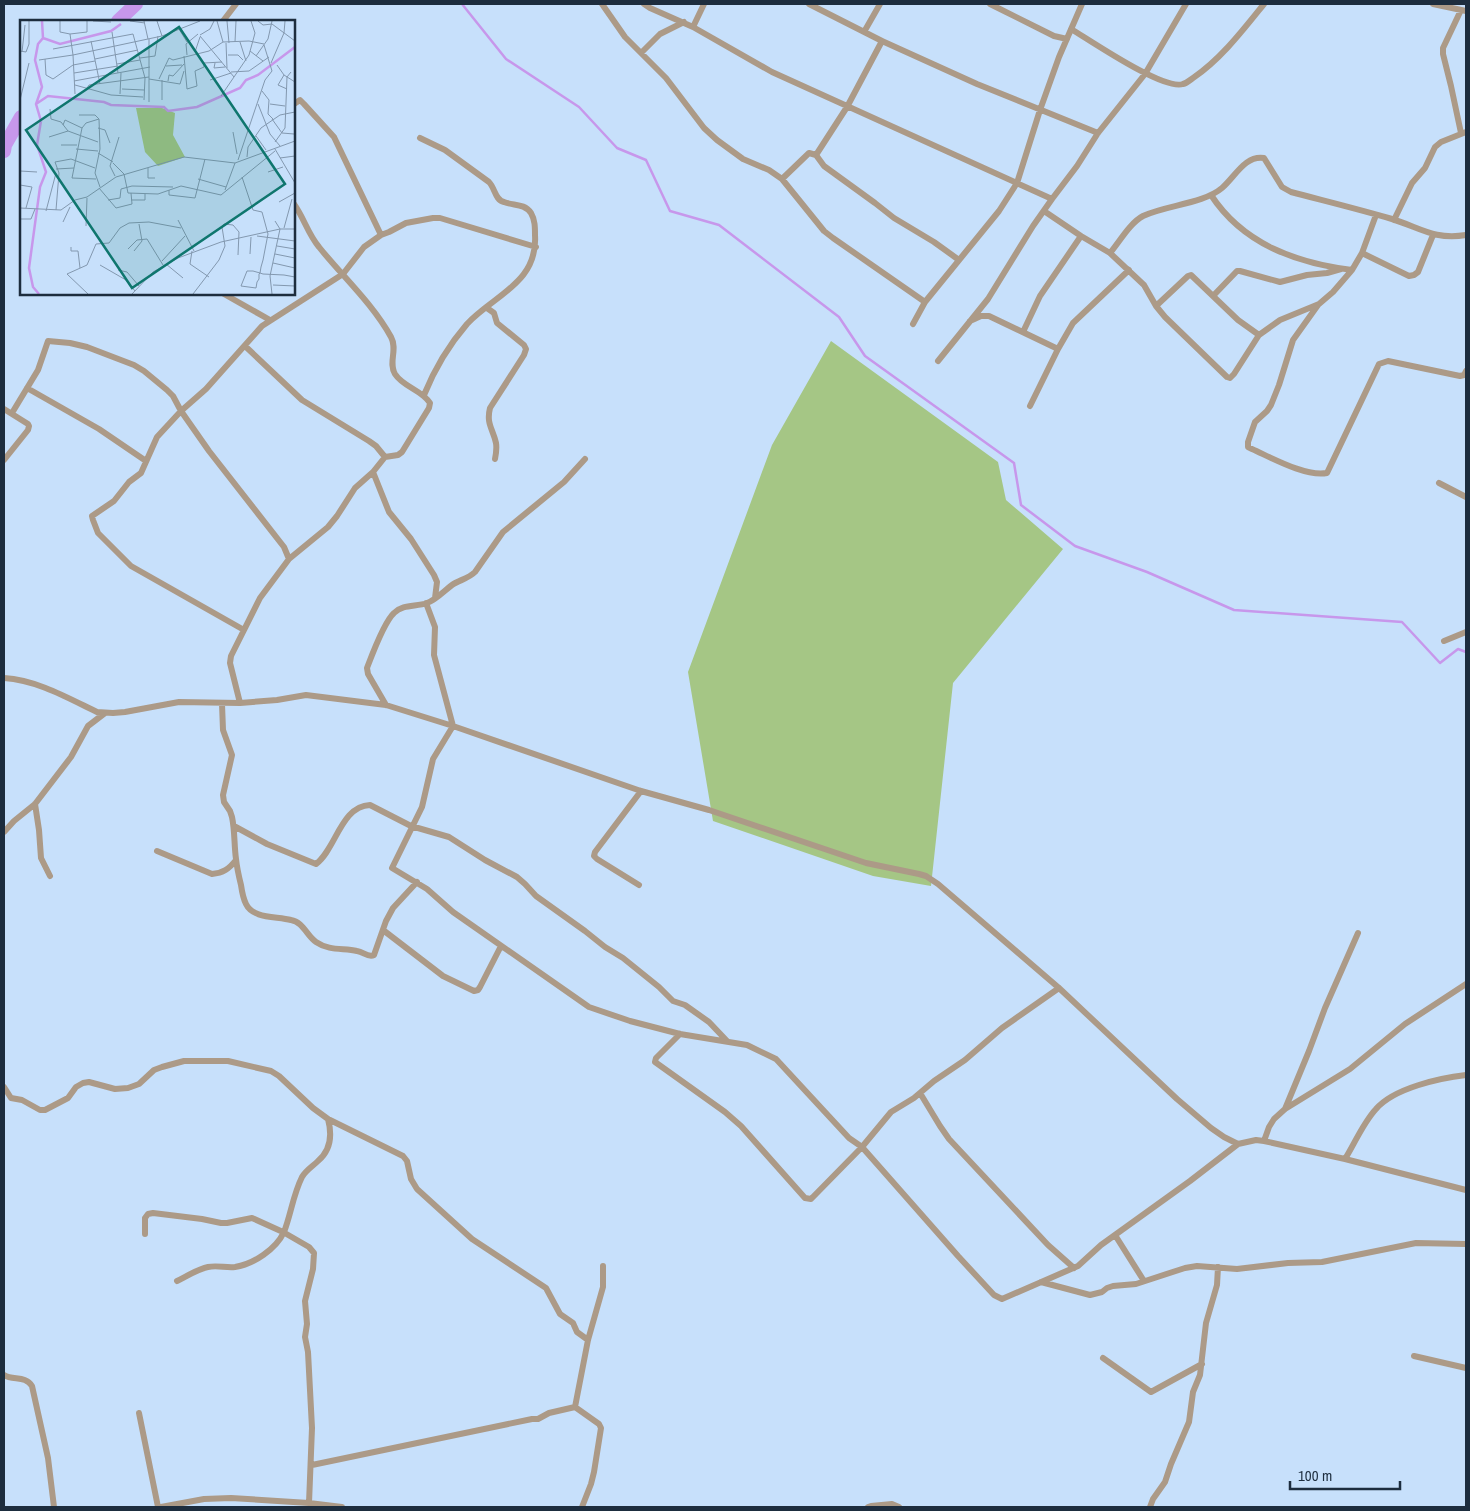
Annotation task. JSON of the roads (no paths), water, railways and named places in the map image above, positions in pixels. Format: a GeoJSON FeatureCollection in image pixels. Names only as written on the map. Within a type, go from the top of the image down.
{"type":"FeatureCollection","features":[{"type":"Feature","properties":{"kind":"street"},"geometry":{"type":"LineString","coordinates":[[224,20],[236,4]]}},
{"type":"Feature","properties":{"kind":"street"},"geometry":{"type":"LineString","coordinates":[[602,4],[625,37],[666,78],[704,128],[717,140],[743,159],[769,170],[782,179],[832,238],[925,302]]}},
{"type":"Feature","properties":{"kind":"street"},"geometry":{"type":"LineString","coordinates":[[644,4],[684,22],[772,72],[1052,199]]}},
{"type":"Feature","properties":{"kind":"street"},"geometry":{"type":"LineString","coordinates":[[693,27],[704,4]]}},
{"type":"Feature","properties":{"kind":"street"},"geometry":{"type":"LineString","coordinates":[[809,4],[882,41],[977,84],[1098,133]]}},
{"type":"Feature","properties":{"kind":"street"},"geometry":{"type":"LineString","coordinates":[[864,32],[880,4]]}},
{"type":"Feature","properties":{"kind":"street"},"geometry":{"type":"LineString","coordinates":[[990,4],[1054,36],[1067,39]]}},
{"type":"Feature","properties":{"kind":"street"},"geometry":{"type":"LineString","coordinates":[[913,324],[925,302],[1002,207],[1017,183],[1040,110],[1082,4]]}},
{"type":"Feature","properties":{"kind":"street"},"geometry":{"type":"LineString","coordinates":[[938,361],[988,299],[1044,211],[1078,166],[1098,133],[1145,74],[1186,4]]}},
{"type":"Feature","properties":{"kind":"street"},"geometry":{"type":"LineString","coordinates":[[1071,30],[1145,74],[1171,84],[1184,84],[1212,64],[1264,4]]}},
{"type":"Feature","properties":{"kind":"street"},"geometry":{"type":"LineString","coordinates":[[1394,220],[1412,183],[1425,168],[1435,147],[1441,142],[1464,133],[1443,48],[1464,11],[1433,4]]}},
{"type":"Feature","properties":{"kind":"street"},"geometry":{"type":"LineString","coordinates":[[641,54],[660,34],[684,22]]}},
{"type":"Feature","properties":{"kind":"street"},"geometry":{"type":"LineString","coordinates":[[816,155],[847,107],[882,41]]}},
{"type":"Feature","properties":{"kind":"street"},"geometry":{"type":"LineString","coordinates":[[295,103],[300,100],[334,137],[381,235]]}},
{"type":"Feature","properties":{"kind":"street"},"geometry":{"type":"LineString","coordinates":[[420,138],[445,150],[489,182],[498,199],[503,202],[524,206],[534,220],[536,247],[534,257],[519,281],[468,324],[444,354],[433,372],[424,395]]}},
{"type":"Feature","properties":{"kind":"street"},"geometry":{"type":"LineString","coordinates":[[782,179],[806,155],[809,153],[816,155],[824,166],[875,202],[894,218],[934,242],[959,260]]}},
{"type":"Feature","properties":{"kind":"street"},"geometry":{"type":"LineString","coordinates":[[1110,253],[1128,230],[1144,216],[1211,194],[1224,187],[1249,161],[1257,157],[1264,158],[1282,187],[1286,190],[1394,220],[1433,235],[1466,236]]}},
{"type":"Feature","properties":{"kind":"street"},"geometry":{"type":"LineString","coordinates":[[1211,194],[1226,215],[1264,244],[1278,252],[1295,258],[1352,270]]}},
{"type":"Feature","properties":{"kind":"street"},"geometry":{"type":"LineString","coordinates":[[240,703],[230,663],[231,656],[264,591],[289,559],[323,532],[337,516],[355,488],[373,472],[385,457],[398,455],[402,452],[429,408],[430,403],[424,395],[398,378],[392,363],[394,348],[391,338],[379,318],[311,238],[295,206]]}},
{"type":"Feature","properties":{"kind":"street"},"geometry":{"type":"LineString","coordinates":[[1044,211],[1110,253],[1129,270],[1144,284],[1156,306],[1226,377],[1230,378],[1234,374],[1259,335],[1280,320],[1319,304]]}},
{"type":"Feature","properties":{"kind":"street"},"geometry":{"type":"LineString","coordinates":[[1376,215],[1362,253],[1352,270],[1333,292],[1319,304],[1293,340],[1271,405],[1255,422],[1248,446],[1299,470],[1327,473],[1379,364],[1388,361],[1460,376],[1466,372]]}},
{"type":"Feature","properties":{"kind":"street"},"geometry":{"type":"LineString","coordinates":[[244,630],[131,566],[98,533],[92,516],[114,501],[129,482],[141,473],[157,437],[181,411],[206,389],[262,326],[343,274],[364,248],[381,235],[406,223],[440,218],[536,247]]}},
{"type":"Feature","properties":{"kind":"street"},"geometry":{"type":"LineString","coordinates":[[1362,253],[1409,276],[1418,272],[1433,235]]}},
{"type":"Feature","properties":{"kind":"street"},"geometry":{"type":"LineString","coordinates":[[1023,332],[1040,296],[1081,236]]}},
{"type":"Feature","properties":{"kind":"street"},"geometry":{"type":"LineString","coordinates":[[1213,296],[1240,270],[1280,282],[1307,275],[1327,273],[1342,268]]}},
{"type":"Feature","properties":{"kind":"street"},"geometry":{"type":"LineString","coordinates":[[1030,406],[1072,323],[1129,270]]}},
{"type":"Feature","properties":{"kind":"street"},"geometry":{"type":"LineString","coordinates":[[1156,306],[1191,275],[1238,320],[1259,335]]}},
{"type":"Feature","properties":{"kind":"street"},"geometry":{"type":"LineString","coordinates":[[226,295],[270,320]]}},
{"type":"Feature","properties":{"kind":"street"},"geometry":{"type":"LineString","coordinates":[[487,308],[494,313],[497,323],[524,345],[526,349],[490,408],[488,416],[489,426],[496,443],[496,459]]}},
{"type":"Feature","properties":{"kind":"street"},"geometry":{"type":"LineString","coordinates":[[969,321],[981,316],[989,316],[1058,349]]}},
{"type":"Feature","properties":{"kind":"street"},"geometry":{"type":"LineString","coordinates":[[12,413],[38,370],[48,341],[87,347],[134,365],[144,371],[173,396],[181,411],[209,451],[284,547],[289,559]]}},
{"type":"Feature","properties":{"kind":"street"},"geometry":{"type":"LineString","coordinates":[[245,346],[302,400],[369,441],[385,457]]}},
{"type":"Feature","properties":{"kind":"street"},"geometry":{"type":"LineString","coordinates":[[28,388],[99,429],[146,461]]}},
{"type":"Feature","properties":{"kind":"street"},"geometry":{"type":"LineString","coordinates":[[4,409],[29,426],[28,430],[4,460]]}},
{"type":"Feature","properties":{"kind":"street"},"geometry":{"type":"LineString","coordinates":[[386,705],[368,674],[367,668],[388,621],[394,613],[400,608],[426,603],[454,584],[470,577],[503,532],[564,482],[585,459]]}},
{"type":"Feature","properties":{"kind":"street"},"geometry":{"type":"LineString","coordinates":[[373,472],[389,512],[411,539],[434,575],[437,582],[435,598]]}},
{"type":"Feature","properties":{"kind":"street"},"geometry":{"type":"LineString","coordinates":[[1439,483],[1466,497]]}},
{"type":"Feature","properties":{"kind":"street"},"geometry":{"type":"LineString","coordinates":[[426,603],[435,627],[434,655],[453,726],[433,759],[422,807],[392,868],[427,889],[453,912],[589,1007],[630,1021],[680,1034],[747,1045],[776,1059],[849,1138],[862,1147],[994,1295],[1002,1299],[1074,1268],[1101,1245],[1238,1144],[1256,1140],[1264,1141],[1345,1159],[1466,1190]]}},
{"type":"Feature","properties":{"kind":"street"},"geometry":{"type":"LineString","coordinates":[[1444,641],[1466,632]]}},
{"type":"Feature","properties":{"kind":"street"},"geometry":{"type":"LineString","coordinates":[[4,678],[45,688],[97,712],[105,713],[125,712],[179,702],[222,704],[277,700],[306,695],[386,705],[866,863],[926,876],[938,884],[1058,988],[1182,1104],[1224,1137],[1238,1144]]}},
{"type":"Feature","properties":{"kind":"street"},"geometry":{"type":"LineString","coordinates":[[222,704],[223,730],[232,755],[223,795],[224,802],[230,811],[234,826],[236,860],[244,898],[247,906],[252,911],[294,920],[314,941],[322,946],[362,952],[372,957],[393,908],[417,882]]}},
{"type":"Feature","properties":{"kind":"street"},"geometry":{"type":"LineString","coordinates":[[4,832],[35,804],[71,757],[88,726],[105,713]]}},
{"type":"Feature","properties":{"kind":"street"},"geometry":{"type":"LineString","coordinates":[[639,885],[594,856],[595,852],[641,790]]}},
{"type":"Feature","properties":{"kind":"street"},"geometry":{"type":"LineString","coordinates":[[35,804],[39,830],[40,858],[50,876]]}},
{"type":"Feature","properties":{"kind":"street"},"geometry":{"type":"LineString","coordinates":[[234,826],[267,844],[316,864],[330,848],[345,820],[365,806],[370,805],[411,826],[449,837],[516,877],[536,896],[585,931],[605,948],[623,958],[673,1001],[685,1005],[709,1022],[727,1042]]}},
{"type":"Feature","properties":{"kind":"street"},"geometry":{"type":"LineString","coordinates":[[157,851],[212,874],[220,874],[229,869],[236,860]]}},
{"type":"Feature","properties":{"kind":"street"},"geometry":{"type":"LineString","coordinates":[[384,930],[443,976],[474,991],[480,988],[501,946]]}},
{"type":"Feature","properties":{"kind":"street"},"geometry":{"type":"LineString","coordinates":[[1285,1108],[1325,1008],[1358,933]]}},
{"type":"Feature","properties":{"kind":"street"},"geometry":{"type":"LineString","coordinates":[[1264,1141],[1274,1119],[1285,1108],[1350,1069],[1405,1024],[1466,984]]}},
{"type":"Feature","properties":{"kind":"street"},"geometry":{"type":"LineString","coordinates":[[680,1034],[656,1058],[655,1062],[725,1112],[741,1126],[805,1198],[811,1199],[862,1147],[886,1116],[965,1060],[1002,1028],[1058,988]]}},
{"type":"Feature","properties":{"kind":"street"},"geometry":{"type":"LineString","coordinates":[[4,1087],[11,1098],[22,1100],[40,1110],[45,1110],[68,1098],[76,1087],[83,1083],[89,1082],[115,1089],[128,1088],[139,1084],[154,1070],[184,1061],[228,1061],[271,1071],[328,1119],[403,1156],[411,1180],[417,1189],[458,1224],[472,1239],[546,1288],[560,1314],[572,1323],[577,1332],[588,1340]]}},
{"type":"Feature","properties":{"kind":"street"},"geometry":{"type":"LineString","coordinates":[[1345,1159],[1368,1120],[1383,1102],[1408,1090],[1466,1075]]}},
{"type":"Feature","properties":{"kind":"street"},"geometry":{"type":"LineString","coordinates":[[920,1093],[949,1139],[1048,1245],[1074,1268]]}},
{"type":"Feature","properties":{"kind":"street"},"geometry":{"type":"LineString","coordinates":[[177,1281],[210,1266],[234,1267],[256,1259],[274,1246],[284,1232],[293,1200],[303,1176],[321,1159],[327,1150],[331,1131],[328,1119]]}},
{"type":"Feature","properties":{"kind":"street"},"geometry":{"type":"LineString","coordinates":[[145,1234],[145,1218],[148,1214],[153,1213],[227,1223],[249,1218],[284,1232],[309,1247],[314,1253],[313,1269],[305,1301],[307,1324],[305,1337],[308,1352],[312,1428],[309,1503]]}},
{"type":"Feature","properties":{"kind":"street"},"geometry":{"type":"LineString","coordinates":[[1115,1235],[1144,1281]]}},
{"type":"Feature","properties":{"kind":"street"},"geometry":{"type":"LineString","coordinates":[[1041,1282],[1090,1294],[1102,1292],[1113,1286],[1136,1284],[1197,1266],[1237,1269],[1288,1263],[1331,1261],[1416,1243],[1466,1244]]}},
{"type":"Feature","properties":{"kind":"street"},"geometry":{"type":"LineString","coordinates":[[574,1407],[588,1340],[604,1286],[603,1266]]}},
{"type":"Feature","properties":{"kind":"street"},"geometry":{"type":"LineString","coordinates":[[1150,1507],[1153,1499],[1165,1482],[1189,1422],[1192,1397],[1202,1364],[1206,1323],[1217,1285],[1218,1267]]}},
{"type":"Feature","properties":{"kind":"street"},"geometry":{"type":"LineString","coordinates":[[1414,1356],[1466,1368]]}},
{"type":"Feature","properties":{"kind":"street"},"geometry":{"type":"LineString","coordinates":[[1103,1358],[1148,1392],[1202,1364]]}},
{"type":"Feature","properties":{"kind":"street"},"geometry":{"type":"LineString","coordinates":[[4,1375],[10,1378],[25,1379],[32,1386],[48,1458],[54,1507]]}},
{"type":"Feature","properties":{"kind":"street"},"geometry":{"type":"LineString","coordinates":[[312,1465],[538,1419],[549,1413],[574,1407],[599,1424],[601,1428],[591,1484],[582,1507]]}},
{"type":"Feature","properties":{"kind":"street"},"geometry":{"type":"LineString","coordinates":[[140,1413],[160,1507],[217,1498],[309,1503],[342,1507]]}},
{"type":"Feature","properties":{"kind":"street"},"geometry":{"type":"LineString","coordinates":[[868,1507],[892,1504],[899,1507]]}},
{"type":"Feature","properties":{"kind":"waterway"},"geometry":{"type":"LineString","coordinates":[[119,20],[136,4]]}},
{"type":"Feature","properties":{"kind":"waterway"},"geometry":{"type":"LineString","coordinates":[[462,4],[506,59],[579,107],[617,148],[646,160],[670,211],[719,225],[839,317],[865,356],[1014,463],[1021,505],[1075,546],[1147,572],[1234,610],[1402,622],[1440,663],[1458,649],[1466,652]]}},
{"type":"Feature","properties":{"kind":"waterway"},"geometry":{"type":"LineString","coordinates":[[4,151],[5,145],[20,119]]}}]}
